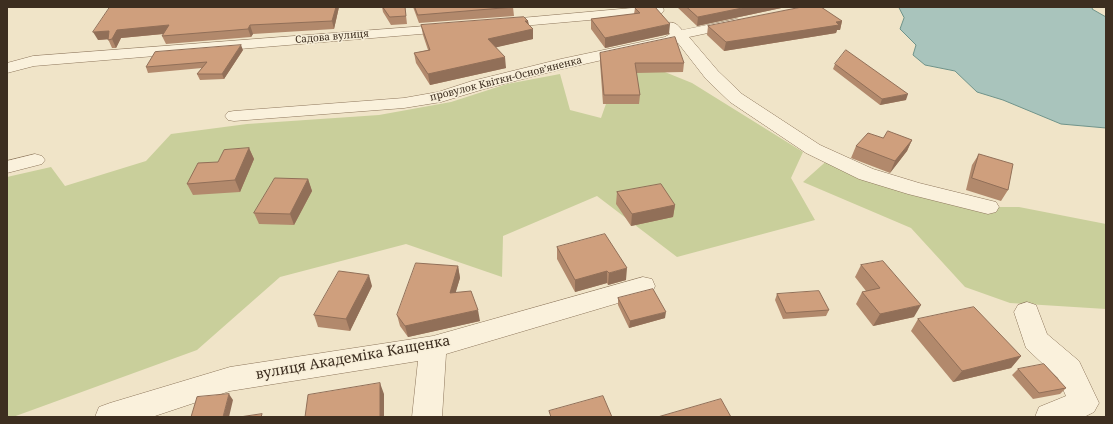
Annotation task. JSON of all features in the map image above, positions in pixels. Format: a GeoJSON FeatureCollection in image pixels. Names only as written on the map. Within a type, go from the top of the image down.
{"type":"FeatureCollection","features":[{"type":"Feature","properties":{"kind":"street"},"geometry":{"type":"LineString","coordinates":[[486,25],[656,8],[712,75],[736,98],[813,149],[866,174],[915,190],[988,207]]}},
{"type":"Feature","properties":{"kind":"street","name":"провулок Квітки-Основʼяненка"},"geometry":{"type":"LineString","coordinates":[[234,116],[404,103],[441,97],[478,85],[561,64],[670,41],[679,35],[746,20]]}},
{"type":"Feature","properties":{"kind":"street","name":"Садова вулиця"},"geometry":{"type":"LineString","coordinates":[[7,68],[33,61],[470,26]]}},
{"type":"Feature","properties":{"kind":"street"},"geometry":{"type":"LineString","coordinates":[[7,167],[35,160]]}},
{"type":"Feature","properties":{"kind":"street","name":"вулиця Академіка Кащенка"},"geometry":{"type":"LineString","coordinates":[[110,417],[230,379],[433,347],[643,286]]}},
{"type":"Feature","properties":{"kind":"street"},"geometry":{"type":"LineString","coordinates":[[1027,312],[1036,340],[1069,370],[1084,403],[1050,417]]}},
{"type":"Feature","properties":{"kind":"street"},"geometry":{"type":"LineString","coordinates":[[427,417],[433,347]]}},
{"type":"Feature","properties":{"kind":"green space"},"geometry":{"type":"Polygon","coordinates":[[[620,64],[650,66],[692,83],[803,152],[791,178],[815,220],[677,257],[597,196],[503,236],[502,277],[406,244],[280,277],[197,350],[13,417],[7,417],[7,177],[51,167],[65,186],[146,161],[171,134],[247,124],[379,115],[451,102],[507,84],[560,74],[570,110],[601,118],[620,64]]]}},
{"type":"Feature","properties":{"kind":"green space"},"geometry":{"type":"Polygon","coordinates":[[[831,157],[988,207],[1019,207],[1106,224],[1106,309],[1010,303],[965,287],[911,228],[803,182],[831,157]]]}},
{"type":"Feature","properties":{"kind":"water"},"geometry":{"type":"Polygon","coordinates":[[[899,7],[1093,7],[1092,9],[1106,17],[1106,128],[1061,124],[1003,100],[977,92],[955,71],[925,65],[913,55],[916,45],[900,29],[904,18],[899,7]]]}},
{"type":"Feature","properties":{"kind":"building"},"geometry":{"type":"Polygon","coordinates":[[[110,7],[336,7],[332,21],[250,25],[248,29],[162,36],[169,25],[117,30],[112,39],[108,40],[109,31],[93,32],[110,7]]]}},
{"type":"Feature","properties":{"kind":"building"},"geometry":{"type":"Polygon","coordinates":[[[383,7],[405,7],[406,16],[390,17],[383,7]]]}},
{"type":"Feature","properties":{"kind":"building"},"geometry":{"type":"Polygon","coordinates":[[[415,7],[514,7],[418,15],[415,7]]]}},
{"type":"Feature","properties":{"kind":"building"},"geometry":{"type":"Polygon","coordinates":[[[655,7],[670,24],[605,38],[591,19],[640,13],[635,8],[655,7]]]}},
{"type":"Feature","properties":{"kind":"building"},"geometry":{"type":"Polygon","coordinates":[[[687,7],[747,7],[698,17],[687,7]]]}},
{"type":"Feature","properties":{"kind":"building"},"geometry":{"type":"Polygon","coordinates":[[[802,7],[821,7],[842,21],[836,22],[839,25],[726,42],[708,26],[802,7]]]}},
{"type":"Feature","properties":{"kind":"building"},"geometry":{"type":"Polygon","coordinates":[[[524,17],[528,21],[525,21],[533,29],[488,39],[505,57],[428,74],[414,53],[430,50],[421,25],[524,17]]]}},
{"type":"Feature","properties":{"kind":"building"},"geometry":{"type":"Polygon","coordinates":[[[675,37],[684,63],[635,63],[640,95],[604,95],[600,53],[675,37]]]}},
{"type":"Feature","properties":{"kind":"building"},"geometry":{"type":"Polygon","coordinates":[[[241,45],[222,74],[197,74],[207,62],[146,67],[155,52],[241,45]]]}},
{"type":"Feature","properties":{"kind":"building"},"geometry":{"type":"Polygon","coordinates":[[[846,50],[908,94],[882,99],[835,64],[846,50]]]}},
{"type":"Feature","properties":{"kind":"building"},"geometry":{"type":"Polygon","coordinates":[[[888,131],[912,140],[895,161],[856,146],[868,133],[883,138],[888,131]]]}},
{"type":"Feature","properties":{"kind":"building"},"geometry":{"type":"Polygon","coordinates":[[[249,148],[235,180],[187,184],[198,163],[218,162],[224,150],[249,148]]]}},
{"type":"Feature","properties":{"kind":"building"},"geometry":{"type":"Polygon","coordinates":[[[979,154],[1013,164],[1008,190],[972,178],[979,154]]]}},
{"type":"Feature","properties":{"kind":"building"},"geometry":{"type":"Polygon","coordinates":[[[275,178],[308,179],[290,214],[254,213],[275,178]]]}},
{"type":"Feature","properties":{"kind":"building"},"geometry":{"type":"Polygon","coordinates":[[[661,184],[675,205],[632,214],[617,192],[661,184]]]}},
{"type":"Feature","properties":{"kind":"building"},"geometry":{"type":"Polygon","coordinates":[[[605,234],[627,268],[609,273],[607,271],[575,280],[557,247],[605,234]]]}},
{"type":"Feature","properties":{"kind":"building"},"geometry":{"type":"Polygon","coordinates":[[[883,261],[921,305],[880,314],[862,292],[880,288],[861,265],[883,261]]]}},
{"type":"Feature","properties":{"kind":"building"},"geometry":{"type":"Polygon","coordinates":[[[416,263],[458,266],[450,293],[471,291],[478,310],[405,326],[397,315],[416,263]]]}},
{"type":"Feature","properties":{"kind":"building"},"geometry":{"type":"Polygon","coordinates":[[[339,271],[369,275],[346,319],[314,315],[339,271]]]}},
{"type":"Feature","properties":{"kind":"building"},"geometry":{"type":"Polygon","coordinates":[[[653,289],[666,312],[630,321],[618,298],[653,289]]]}},
{"type":"Feature","properties":{"kind":"building"},"geometry":{"type":"Polygon","coordinates":[[[819,291],[829,310],[786,313],[777,294],[819,291]]]}},
{"type":"Feature","properties":{"kind":"building"},"geometry":{"type":"Polygon","coordinates":[[[974,307],[1021,356],[962,371],[918,319],[974,307]]]}},
{"type":"Feature","properties":{"kind":"building"},"geometry":{"type":"Polygon","coordinates":[[[1044,364],[1066,388],[1039,393],[1018,369],[1044,364]]]}},
{"type":"Feature","properties":{"kind":"building"},"geometry":{"type":"Polygon","coordinates":[[[380,383],[380,417],[305,417],[308,395],[380,383]]]}},
{"type":"Feature","properties":{"kind":"building"},"geometry":{"type":"Polygon","coordinates":[[[229,394],[223,417],[191,417],[197,397],[229,394]]]}},
{"type":"Feature","properties":{"kind":"building"},"geometry":{"type":"Polygon","coordinates":[[[603,396],[612,417],[551,417],[549,411],[603,396]]]}},
{"type":"Feature","properties":{"kind":"building"},"geometry":{"type":"Polygon","coordinates":[[[721,399],[731,417],[658,417],[721,399]]]}},
{"type":"Feature","properties":{"kind":"building"},"geometry":{"type":"Polygon","coordinates":[[[262,414],[261,417],[240,417],[262,414]]]}}]}
